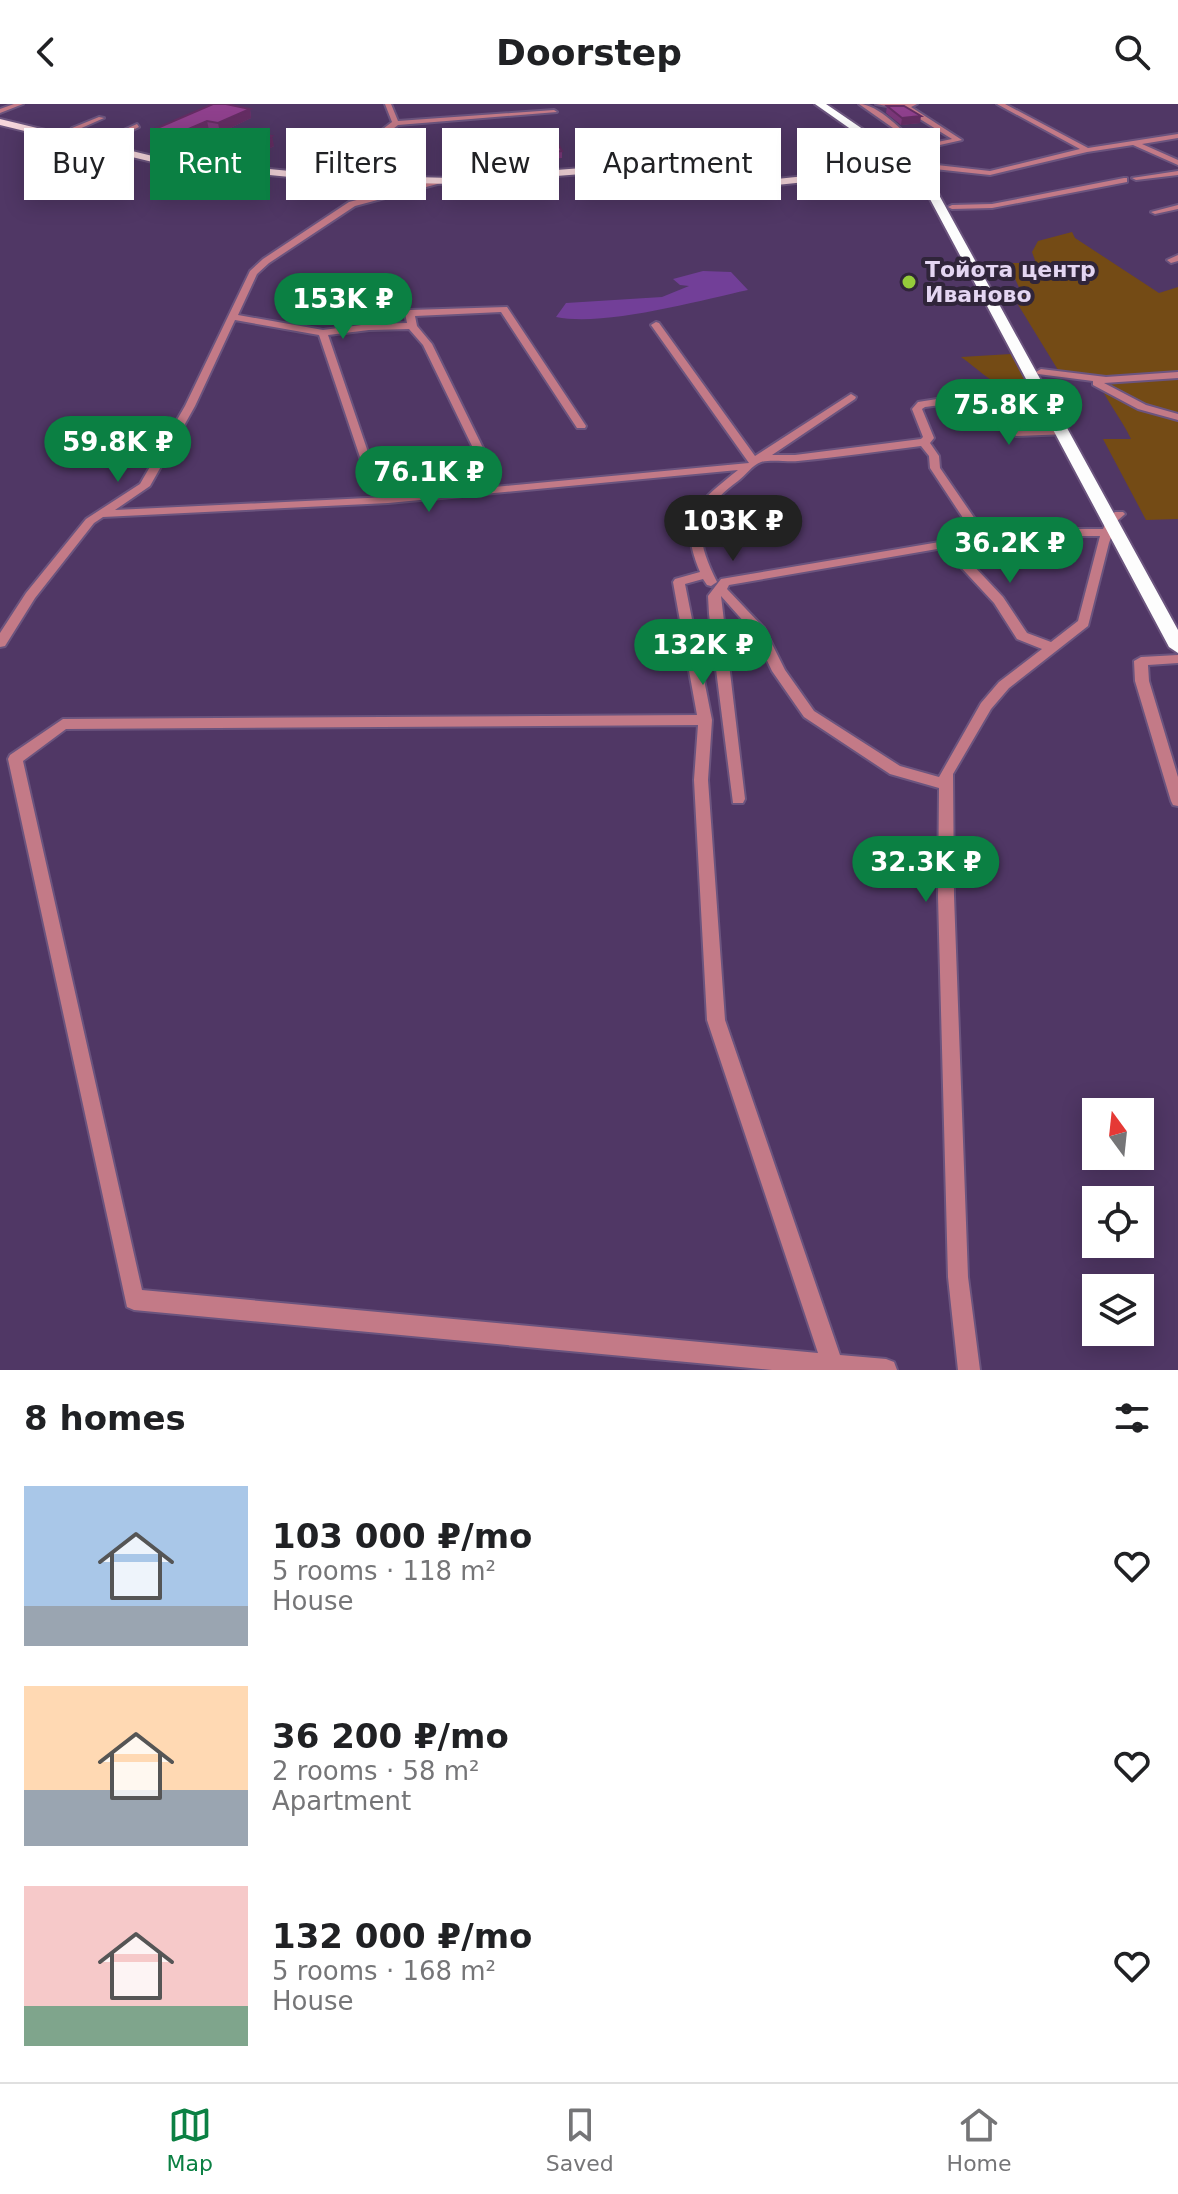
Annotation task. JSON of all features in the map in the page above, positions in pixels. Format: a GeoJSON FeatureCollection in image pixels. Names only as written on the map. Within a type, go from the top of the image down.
{"type":"FeatureCollection","features":[{"type":"Feature","properties":{"kind":"highway"},"geometry":{"type":"LineString","coordinates":[[820,104],[858,128]]}},
{"type":"Feature","properties":{"kind":"highway"},"geometry":{"type":"LineString","coordinates":[[831,104],[865,128]]}},
{"type":"Feature","properties":{"kind":"highway"},"geometry":{"type":"LineString","coordinates":[[940,197],[948,206],[1041,381],[1178,647]]}},
{"type":"Feature","properties":{"kind":"highway"},"geometry":{"type":"LineString","coordinates":[[1041,381],[1064,432],[1113,522],[1178,623]]}},
{"type":"Feature","properties":{"kind":"main road"},"geometry":{"type":"LineString","coordinates":[[0,120],[187,165],[311,177],[438,180],[582,171],[757,184],[797,180]]}},
{"type":"Feature","properties":{"kind":"main road"},"geometry":{"type":"LineString","coordinates":[[0,120],[37,128]]}},
{"type":"Feature","properties":{"kind":"main road"},"geometry":{"type":"LineString","coordinates":[[134,150],[195,163],[286,171]]}},
{"type":"Feature","properties":{"kind":"main road"},"geometry":{"type":"LineString","coordinates":[[426,179],[438,180]]}},
{"type":"Feature","properties":{"kind":"street"},"geometry":{"type":"LineString","coordinates":[[0,111],[20,104]]}},
{"type":"Feature","properties":{"kind":"street"},"geometry":{"type":"LineString","coordinates":[[388,104],[396,123]]}},
{"type":"Feature","properties":{"kind":"street"},"geometry":{"type":"LineString","coordinates":[[1000,104],[1087,150]]}},
{"type":"Feature","properties":{"kind":"street"},"geometry":{"type":"LineString","coordinates":[[863,105],[911,106],[958,140],[940,144]]}},
{"type":"Feature","properties":{"kind":"street"},"geometry":{"type":"LineString","coordinates":[[863,105],[892,128]]}},
{"type":"Feature","properties":{"kind":"street"},"geometry":{"type":"LineString","coordinates":[[390,128],[396,123],[554,112]]}},
{"type":"Feature","properties":{"kind":"street"},"geometry":{"type":"LineString","coordinates":[[82,128],[101,118]]}},
{"type":"Feature","properties":{"kind":"street"},"geometry":{"type":"LineString","coordinates":[[133,128],[137,126]]}},
{"type":"Feature","properties":{"kind":"street"},"geometry":{"type":"LineString","coordinates":[[940,168],[990,173],[1087,150],[1178,136]]}},
{"type":"Feature","properties":{"kind":"street"},"geometry":{"type":"LineString","coordinates":[[1135,143],[1178,163]]}},
{"type":"Feature","properties":{"kind":"street"},"geometry":{"type":"LineString","coordinates":[[1136,178],[1178,173]]}},
{"type":"Feature","properties":{"kind":"street"},"geometry":{"type":"LineString","coordinates":[[0,643],[30,596],[90,521],[144,486],[162,460],[253,273],[329,217],[361,200],[438,180]]}},
{"type":"Feature","properties":{"kind":"street"},"geometry":{"type":"LineString","coordinates":[[948,206],[992,206],[1124,180]]}},
{"type":"Feature","properties":{"kind":"street"},"geometry":{"type":"LineString","coordinates":[[1155,212],[1178,207]]}},
{"type":"Feature","properties":{"kind":"street"},"geometry":{"type":"LineString","coordinates":[[478,448],[427,344],[412,326],[410,313],[504,309],[581,426]]}},
{"type":"Feature","properties":{"kind":"street"},"geometry":{"type":"LineString","coordinates":[[234,317],[323,333],[412,326]]}},
{"type":"Feature","properties":{"kind":"street"},"geometry":{"type":"LineString","coordinates":[[656,325],[754,462]]}},
{"type":"Feature","properties":{"kind":"street"},"geometry":{"type":"LineString","coordinates":[[323,333],[366,461]]}},
{"type":"Feature","properties":{"kind":"street"},"geometry":{"type":"LineString","coordinates":[[104,514],[388,500],[924,442],[929,438],[917,409],[922,404],[982,395],[1041,381],[1085,378],[1134,380],[1178,375]]}},
{"type":"Feature","properties":{"kind":"street"},"geometry":{"type":"LineString","coordinates":[[1085,378],[1142,407],[1178,417]]}},
{"type":"Feature","properties":{"kind":"street"},"geometry":{"type":"LineString","coordinates":[[982,395],[1020,434],[1064,432]]}},
{"type":"Feature","properties":{"kind":"street"},"geometry":{"type":"LineString","coordinates":[[851,397],[754,462],[705,504],[696,539],[711,582],[723,586],[946,544],[1113,522],[1084,623],[1004,685],[986,706],[946,774],[958,1277],[969,1370]]}},
{"type":"Feature","properties":{"kind":"street"},"geometry":{"type":"LineString","coordinates":[[924,442],[934,456],[944,485],[983,540]]}},
{"type":"Feature","properties":{"kind":"street"},"geometry":{"type":"LineString","coordinates":[[946,544],[999,600],[1022,636],[1053,648]]}},
{"type":"Feature","properties":{"kind":"street"},"geometry":{"type":"LineString","coordinates":[[707,574],[679,582],[705,720],[701,780],[716,1020],[833,1365]]}},
{"type":"Feature","properties":{"kind":"street"},"geometry":{"type":"LineString","coordinates":[[723,586],[759,631],[798,702],[809,714],[895,770],[945,784]]}},
{"type":"Feature","properties":{"kind":"street"},"geometry":{"type":"LineString","coordinates":[[723,586],[714,596],[714,605],[738,799]]}},
{"type":"Feature","properties":{"kind":"street"},"geometry":{"type":"LineString","coordinates":[[1178,659],[1141,661],[1142,681],[1178,801]]}},
{"type":"Feature","properties":{"kind":"street"},"geometry":{"type":"LineString","coordinates":[[705,720],[63,724],[15,759],[134,1300],[886,1370]]}},
{"type":"Feature","properties":{"kind":"shaded area"},"geometry":{"type":"Polygon","coordinates":[[[1072,232],[1075,238],[1159,293],[1178,287],[1178,519],[1146,520],[1103,439],[1131,439],[1098,381],[1058,370],[1017,303],[1021,292],[1008,263],[1036,263],[1032,252],[1038,241],[1072,232]]]}},
{"type":"Feature","properties":{"kind":"shaded area"},"geometry":{"type":"Polygon","coordinates":[[[703,271],[731,272],[748,290],[624,316],[599,319],[556,317],[566,303],[662,297],[689,286],[680,285],[673,279],[703,271]]]}},
{"type":"Feature","properties":{"kind":"shaded area"},"geometry":{"type":"Polygon","coordinates":[[[1011,354],[1027,383],[1017,386],[1000,384],[961,357],[1011,354]]]}},
{"type":"Feature","properties":{"kind":"building"},"geometry":{"type":"Polygon","coordinates":[[[213,104],[250,109],[218,123],[207,121],[191,128],[157,128],[213,104]]]}},
{"type":"Feature","properties":{"kind":"building"},"geometry":{"type":"Polygon","coordinates":[[[887,106],[904,106],[921,116],[902,118],[887,106]]]}},
{"type":"Feature","properties":{"kind":"place","name":"Тойота центр Иваново"},"geometry":{"type":"Point","coordinates":[909,282]}}]}
